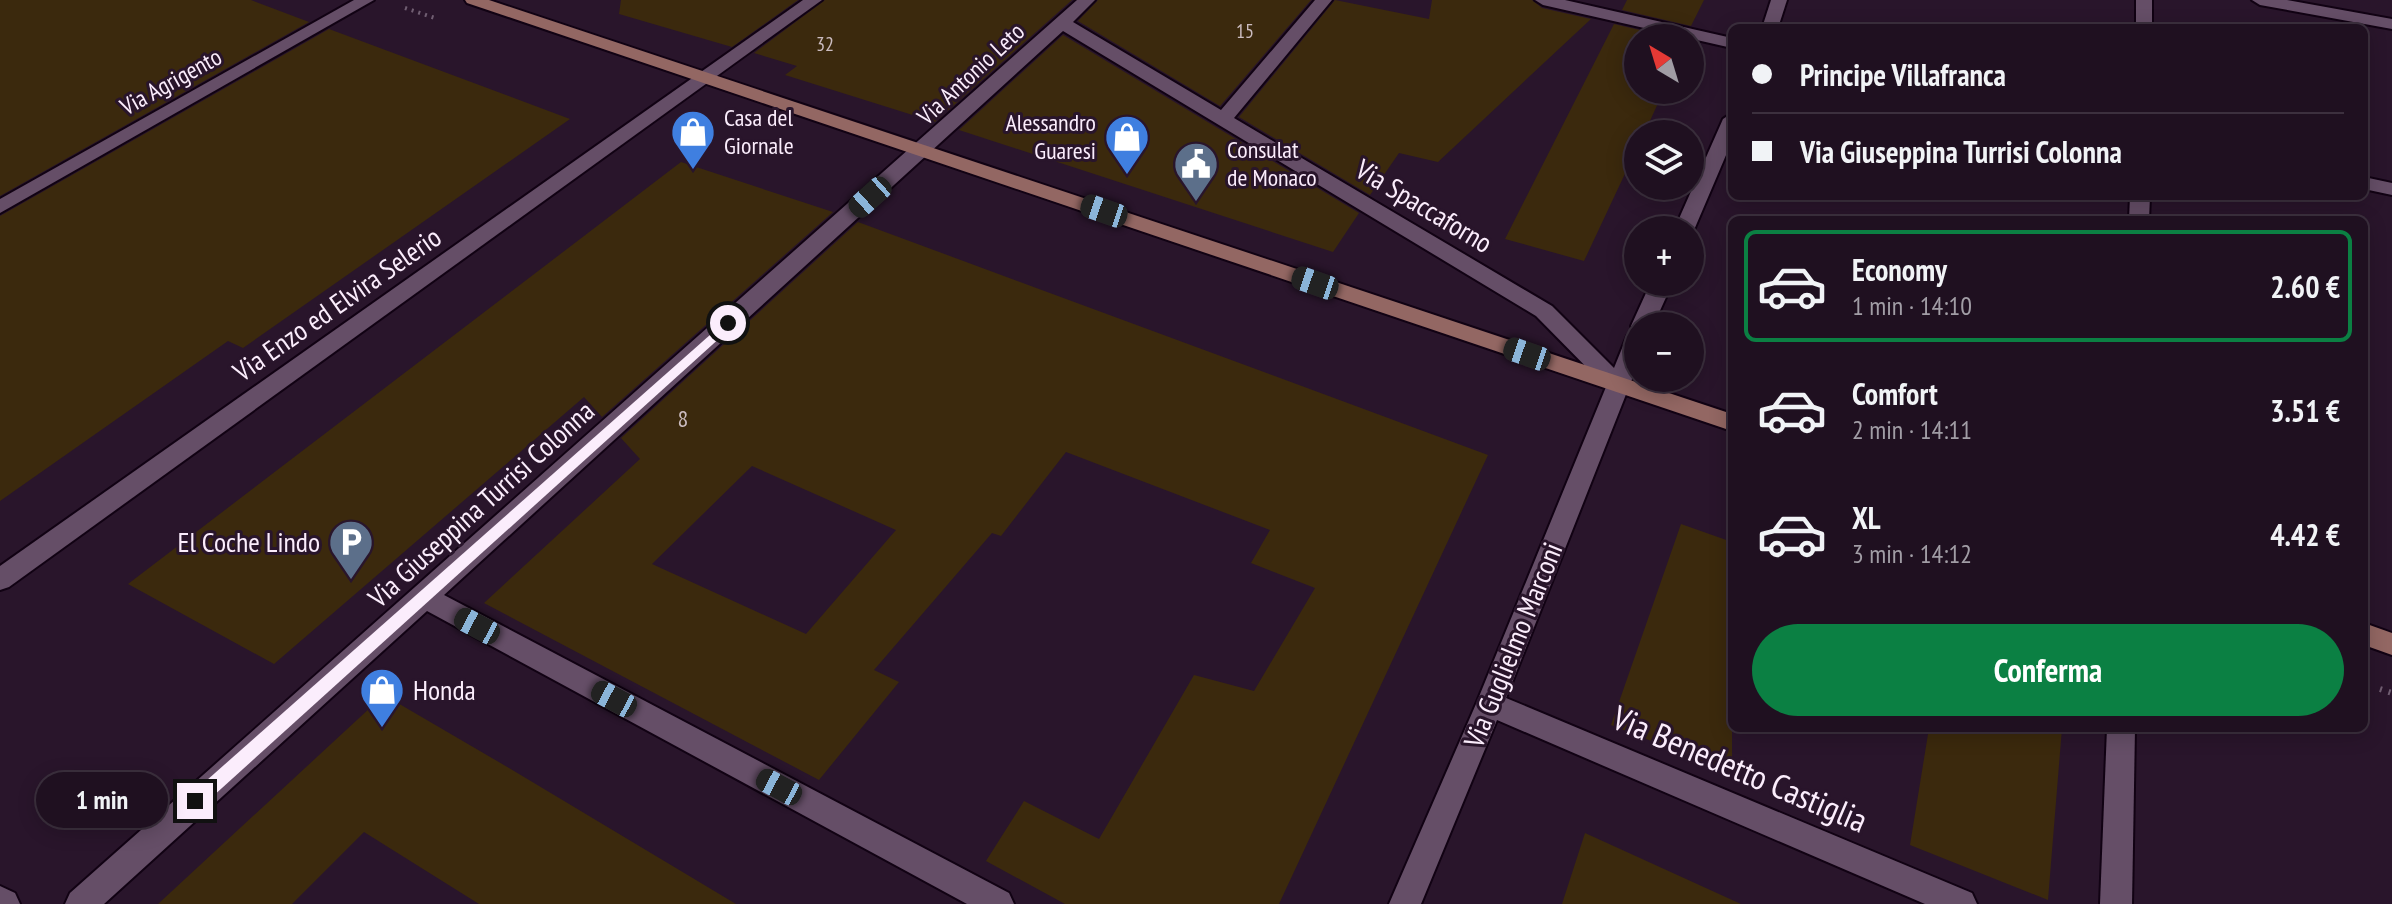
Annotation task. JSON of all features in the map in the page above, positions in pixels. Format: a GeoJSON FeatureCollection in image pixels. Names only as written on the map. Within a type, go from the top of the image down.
{"type":"FeatureCollection","features":[{"type":"Feature","properties":{"kind":"street","name":"Via Agrigento"},"geometry":{"type":"LineString","coordinates":[[0,207],[366,0]]}},
{"type":"Feature","properties":{"kind":"street"},"geometry":{"type":"LineString","coordinates":[[473,0],[1728,422]]}},
{"type":"Feature","properties":{"kind":"street","name":"Via Enzo ed Elvira Selerio"},"geometry":{"type":"LineString","coordinates":[[0,580],[814,0]]}},
{"type":"Feature","properties":{"kind":"street","name":"Via Antonio Leto"},"geometry":{"type":"LineString","coordinates":[[923,150],[1087,0]]}},
{"type":"Feature","properties":{"kind":"street"},"geometry":{"type":"LineString","coordinates":[[1224,118],[1324,0]]}},
{"type":"Feature","properties":{"kind":"street"},"geometry":{"type":"LineString","coordinates":[[1543,0],[1728,42]]}},
{"type":"Feature","properties":{"kind":"street"},"geometry":{"type":"LineString","coordinates":[[1771,24],[1779,0]]}},
{"type":"Feature","properties":{"kind":"street"},"geometry":{"type":"LineString","coordinates":[[2144,0],[2144,24]]}},
{"type":"Feature","properties":{"kind":"street"},"geometry":{"type":"LineString","coordinates":[[2260,0],[2392,24]]}},
{"type":"Feature","properties":{"kind":"street","name":"Via Spaccaforno"},"geometry":{"type":"LineString","coordinates":[[1062,23],[1544,311],[1617,385]]}},
{"type":"Feature","properties":{"kind":"street"},"geometry":{"type":"LineString","coordinates":[[1690,216],[1728,128]]}},
{"type":"Feature","properties":{"kind":"street","name":"Via Giuseppina Turrisi Colonna"},"geometry":{"type":"LineString","coordinates":[[81,904],[923,150]]}},
{"type":"Feature","properties":{"kind":"street"},"geometry":{"type":"LineString","coordinates":[[2368,184],[2392,189]]}},
{"type":"Feature","properties":{"kind":"street","name":"Via Guglielmo Marconi"},"geometry":{"type":"LineString","coordinates":[[1405,904],[1490,704],[1624,369]]}},
{"type":"Feature","properties":{"kind":"street"},"geometry":{"type":"LineString","coordinates":[[422,596],[998,904]]}},
{"type":"Feature","properties":{"kind":"street"},"geometry":{"type":"LineString","coordinates":[[2368,635],[2392,644]]}},
{"type":"Feature","properties":{"kind":"street","name":"Via Benedetto Castiglia"},"geometry":{"type":"LineString","coordinates":[[1490,704],[1961,904]]}},
{"type":"Feature","properties":{"kind":"street"},"geometry":{"type":"LineString","coordinates":[[2116,904],[2121,732]]}},
{"type":"Feature","properties":{"kind":"building"},"geometry":{"type":"Polygon","coordinates":[[[0,0],[251,0],[309,22],[0,196],[0,0]]]}},
{"type":"Feature","properties":{"kind":"building"},"geometry":{"type":"Polygon","coordinates":[[[621,0],[798,0],[732,47],[619,14],[621,0]]]}},
{"type":"Feature","properties":{"kind":"building"},"geometry":{"type":"Polygon","coordinates":[[[825,0],[1072,0],[935,122],[785,75],[797,66],[754,53],[825,0]]]}},
{"type":"Feature","properties":{"kind":"building"},"geometry":{"type":"Polygon","coordinates":[[[1098,0],[1311,0],[1220,106],[1078,21],[1098,0]]]}},
{"type":"Feature","properties":{"kind":"building"},"geometry":{"type":"Polygon","coordinates":[[[1335,0],[1429,19],[1432,0],[1532,0],[1542,8],[1591,19],[1438,162],[1399,153],[1370,195],[1239,117],[1335,0]]]}},
{"type":"Feature","properties":{"kind":"building"},"geometry":{"type":"Polygon","coordinates":[[[1627,0],[1704,0],[1692,24],[1622,10],[1627,0]]]}},
{"type":"Feature","properties":{"kind":"building"},"geometry":{"type":"Polygon","coordinates":[[[1614,24],[1624,26],[1624,104],[1658,104],[1650,120],[1624,120],[1624,176],[1584,261],[1505,239],[1614,24]]]}},
{"type":"Feature","properties":{"kind":"building"},"geometry":{"type":"Polygon","coordinates":[[[329,29],[570,119],[243,348],[228,341],[0,501],[0,216],[329,29]]]}},
{"type":"Feature","properties":{"kind":"building"},"geometry":{"type":"Polygon","coordinates":[[[1063,35],[1359,213],[1333,252],[959,130],[1063,35]]]}},
{"type":"Feature","properties":{"kind":"building"},"geometry":{"type":"Polygon","coordinates":[[[681,162],[833,212],[602,417],[584,397],[274,664],[128,584],[681,162]]]}},
{"type":"Feature","properties":{"kind":"building"},"geometry":{"type":"Polygon","coordinates":[[[858,222],[1488,455],[1279,904],[1065,904],[986,861],[1024,801],[1099,839],[1194,675],[1254,691],[1315,588],[1251,563],[1270,530],[1066,452],[1001,536],[992,533],[874,670],[899,682],[819,780],[484,603],[640,459],[621,438],[858,222]],[[752,466],[652,564],[806,634],[896,530],[752,466]]]}},
{"type":"Feature","properties":{"kind":"building"},"geometry":{"type":"Polygon","coordinates":[[[1681,524],[1728,541],[1728,732],[1732,732],[1732,773],[1611,725],[1681,524]]]}},
{"type":"Feature","properties":{"kind":"building"},"geometry":{"type":"Polygon","coordinates":[[[384,695],[736,904],[479,904],[364,832],[292,904],[158,904],[384,695]]]}},
{"type":"Feature","properties":{"kind":"building"},"geometry":{"type":"Polygon","coordinates":[[[1928,732],[2062,732],[2048,900],[1910,845],[1928,732]]]}},
{"type":"Feature","properties":{"kind":"building"},"geometry":{"type":"Polygon","coordinates":[[[1585,833],[1741,904],[1562,904],[1585,833]]]}},
{"type":"Feature","properties":{"kind":"place","name":"Casa del Giornale"},"geometry":{"type":"Point","coordinates":[693,171]}},
{"type":"Feature","properties":{"kind":"place","name":"Alessandro Guaresi"},"geometry":{"type":"Point","coordinates":[1127,176]}},
{"type":"Feature","properties":{"kind":"place","name":"Consulat de Monaco"},"geometry":{"type":"Point","coordinates":[1196,203]}},
{"type":"Feature","properties":{"kind":"place","name":"El Coche Lindo"},"geometry":{"type":"Point","coordinates":[351,581]}},
{"type":"Feature","properties":{"kind":"place","name":"Honda"},"geometry":{"type":"Point","coordinates":[382,729]}},
{"type":"Feature","properties":{"kind":"route"},"geometry":{"type":"LineString","coordinates":[[195,801],[728,323]]}}]}
